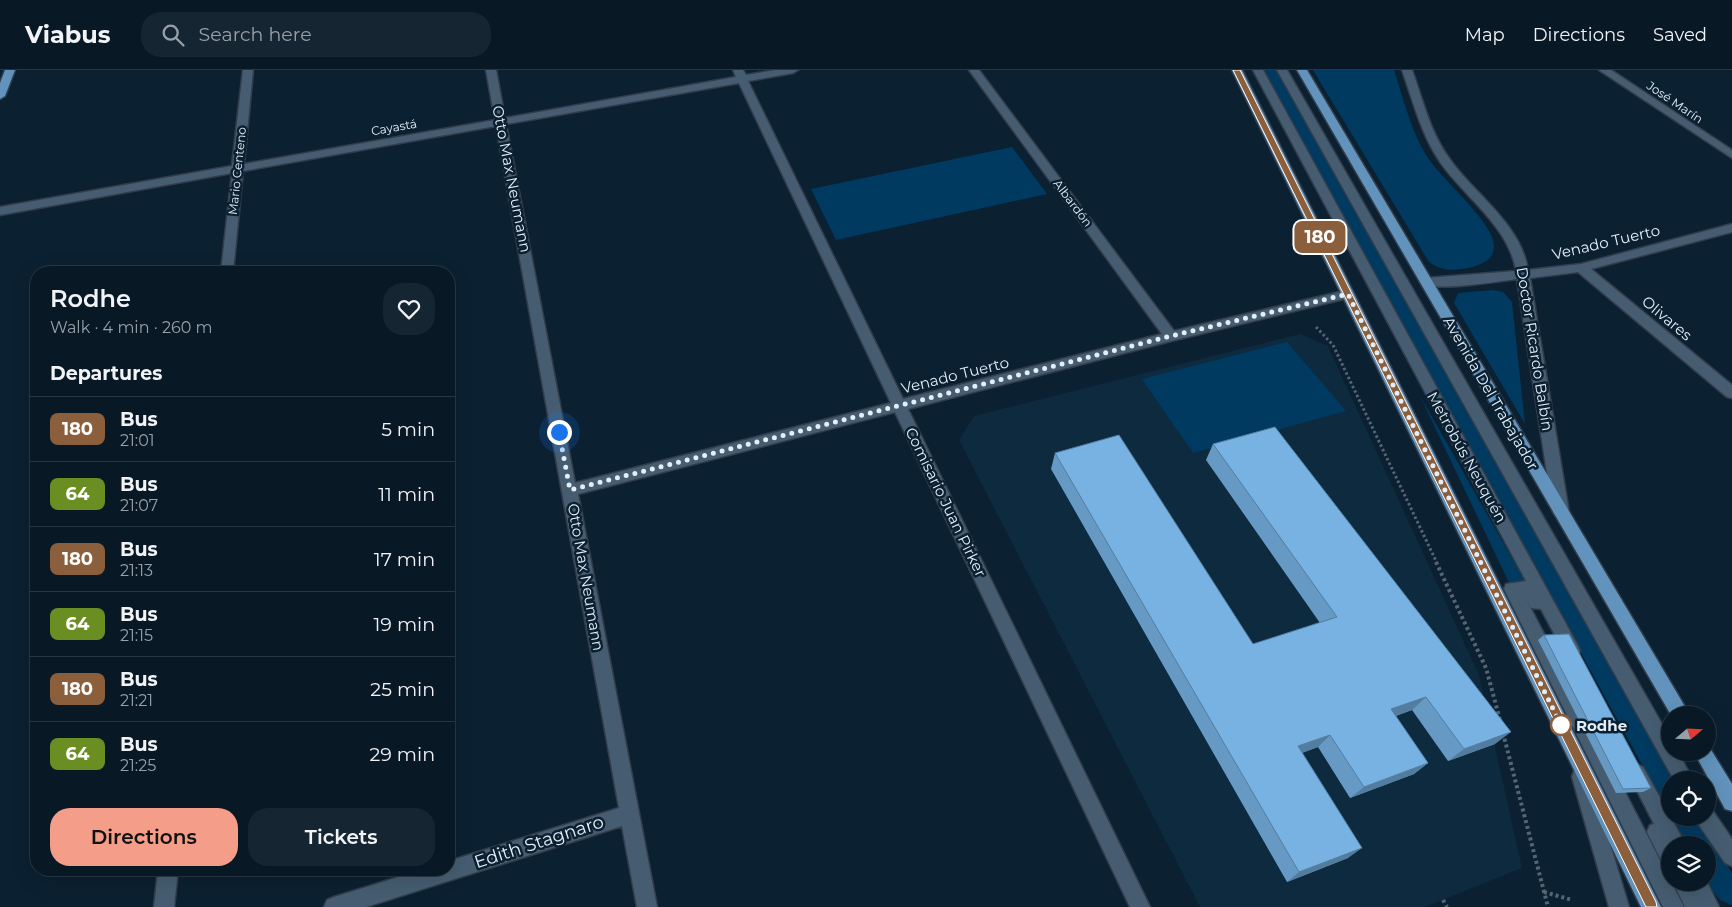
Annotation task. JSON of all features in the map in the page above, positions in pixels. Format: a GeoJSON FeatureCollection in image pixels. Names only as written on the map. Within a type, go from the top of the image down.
{"type":"FeatureCollection","features":[{"type":"Feature","properties":{"kind":"main road"},"geometry":{"type":"LineString","coordinates":[[0,96],[10,70]]}},
{"type":"Feature","properties":{"kind":"main road"},"geometry":{"type":"LineString","coordinates":[[1237,70],[1651,907]]}},
{"type":"Feature","properties":{"kind":"main road","name":"Avenida Del Trabajador"},"geometry":{"type":"LineString","coordinates":[[1302,70],[1675,706]]}},
{"type":"Feature","properties":{"kind":"main road"},"geometry":{"type":"LineString","coordinates":[[1708,761],[1732,802]]}},
{"type":"Feature","properties":{"kind":"street","name":"Mario Centeno"},"geometry":{"type":"LineString","coordinates":[[228,266],[248,70]]}},
{"type":"Feature","properties":{"kind":"street","name":"Otto Max Neumann"},"geometry":{"type":"LineString","coordinates":[[491,70],[647,907]]}},
{"type":"Feature","properties":{"kind":"street","name":"Cayastá"},"geometry":{"type":"LineString","coordinates":[[0,211],[501,122],[741,74],[793,70]]}},
{"type":"Feature","properties":{"kind":"street","name":"Albardón"},"geometry":{"type":"LineString","coordinates":[[974,70],[1171,336]]}},
{"type":"Feature","properties":{"kind":"street","name":"Metrobús Neuquén"},"geometry":{"type":"LineString","coordinates":[[1258,70],[1575,665],[1530,588],[1512,589],[1674,907]]}},
{"type":"Feature","properties":{"kind":"street","name":"Metrobús Neuquén"},"geometry":{"type":"LineString","coordinates":[[1282,70],[1679,771]]}},
{"type":"Feature","properties":{"kind":"street","name":"Doctor Ricardo Balbín"},"geometry":{"type":"LineString","coordinates":[[1407,70],[1430,133],[1444,160],[1504,232],[1517,252],[1524,274],[1561,512]]}},
{"type":"Feature","properties":{"kind":"street","name":"José Marín"},"geometry":{"type":"LineString","coordinates":[[1604,70],[1732,155]]}},
{"type":"Feature","properties":{"kind":"street","name":"Comisario Juan Pirker"},"geometry":{"type":"LineString","coordinates":[[741,74],[1140,907]]}},
{"type":"Feature","properties":{"kind":"street","name":"Venado Tuerto"},"geometry":{"type":"LineString","coordinates":[[1426,282],[1581,268],[1732,228]]}},
{"type":"Feature","properties":{"kind":"street","name":"Olivares"},"geometry":{"type":"LineString","coordinates":[[1581,268],[1732,394]]}},
{"type":"Feature","properties":{"kind":"street","name":"Venado Tuerto"},"geometry":{"type":"LineString","coordinates":[[570,490],[1171,336],[1348,294]]}},
{"type":"Feature","properties":{"kind":"street"},"geometry":{"type":"LineString","coordinates":[[1574,752],[1620,907]]}},
{"type":"Feature","properties":{"kind":"street"},"geometry":{"type":"LineString","coordinates":[[1661,837],[1627,763],[1671,836]]}},
{"type":"Feature","properties":{"kind":"street","name":"Edith Stagnaro"},"geometry":{"type":"LineString","coordinates":[[455,869],[630,814]]}},
{"type":"Feature","properties":{"kind":"street"},"geometry":{"type":"LineString","coordinates":[[1711,826],[1732,856]]}},
{"type":"Feature","properties":{"kind":"street"},"geometry":{"type":"LineString","coordinates":[[164,907],[167,876]]}},
{"type":"Feature","properties":{"kind":"street","name":"Edith Stagnaro"},"geometry":{"type":"LineString","coordinates":[[334,907],[433,876]]}},
{"type":"Feature","properties":{"kind":"street"},"geometry":{"type":"LineString","coordinates":[[1688,891],[1696,907]]}},
{"type":"Feature","properties":{"kind":"street"},"geometry":{"type":"LineString","coordinates":[[1701,891],[1709,907]]}},
{"type":"Feature","properties":{"kind":"path"},"geometry":{"type":"LineString","coordinates":[[1313,324],[1333,345],[1486,668],[1548,907]]}},
{"type":"Feature","properties":{"kind":"path"},"geometry":{"type":"LineString","coordinates":[[1544,892],[1572,900]]}},
{"type":"Feature","properties":{"kind":"path"},"geometry":{"type":"LineString","coordinates":[[1442,900],[1447,907]]}},
{"type":"Feature","properties":{"kind":"shaded area"},"geometry":{"type":"Polygon","coordinates":[[[1263,70],[1278,70],[1661,753],[1661,761],[1665,761],[1671,771],[1661,771],[1661,800],[1263,70]]]}},
{"type":"Feature","properties":{"kind":"shaded area"},"geometry":{"type":"Polygon","coordinates":[[[1313,70],[1394,70],[1409,118],[1424,152],[1478,215],[1492,237],[1494,246],[1489,259],[1477,265],[1457,270],[1443,269],[1429,262],[1313,70]]]}},
{"type":"Feature","properties":{"kind":"shaded area"},"geometry":{"type":"Polygon","coordinates":[[[1012,147],[1047,194],[836,240],[811,189],[1012,147]]]}},
{"type":"Feature","properties":{"kind":"shaded area"},"geometry":{"type":"Polygon","coordinates":[[[1493,290],[1503,292],[1512,302],[1525,424],[1454,303],[1458,293],[1493,290]]]}},
{"type":"Feature","properties":{"kind":"shaded area"},"geometry":{"type":"Polygon","coordinates":[[[1300,334],[1328,346],[1479,675],[1522,868],[1425,907],[1200,907],[959,440],[974,416],[1300,334]]]}},
{"type":"Feature","properties":{"kind":"shaded area"},"geometry":{"type":"Polygon","coordinates":[[[1287,342],[1346,411],[1193,453],[1142,379],[1287,342]]]}},
{"type":"Feature","properties":{"kind":"shaded area"},"geometry":{"type":"Polygon","coordinates":[[[1419,394],[1529,588],[1512,589],[1419,394]]]}},
{"type":"Feature","properties":{"kind":"shaded area"},"geometry":{"type":"Polygon","coordinates":[[[1675,826],[1702,826],[1708,836],[1681,836],[1675,826]]]}},
{"type":"Feature","properties":{"kind":"shaded area"},"geometry":{"type":"Polygon","coordinates":[[[1716,848],[1732,873],[1732,905],[1720,900],[1713,891],[1716,891],[1716,848]]]}},
{"type":"Feature","properties":{"kind":"building"},"geometry":{"type":"Polygon","coordinates":[[[1275,427],[1511,732],[1464,749],[1426,697],[1391,709],[1428,763],[1364,787],[1330,735],[1298,746],[1362,848],[1299,872],[1055,453],[1119,435],[1253,644],[1337,617],[1213,444],[1275,427]]]}},
{"type":"Feature","properties":{"kind":"building"},"geometry":{"type":"Polygon","coordinates":[[[1569,634],[1651,788],[1623,789],[1544,635],[1569,634]]]}},
{"type":"Feature","properties":{"kind":"bus line","name":"180"},"geometry":{"type":"LineString","coordinates":[[1237,70],[1651,907]]}},
{"type":"Feature","properties":{"kind":"place","name":"Rodhe"},"geometry":{"type":"Point","coordinates":[1561,725]}},
{"type":"Feature","properties":{"kind":"route"},"geometry":{"type":"LineString","coordinates":[[559,432],[570,490],[1171,336],[1348,294],[1561,725]]}}]}
